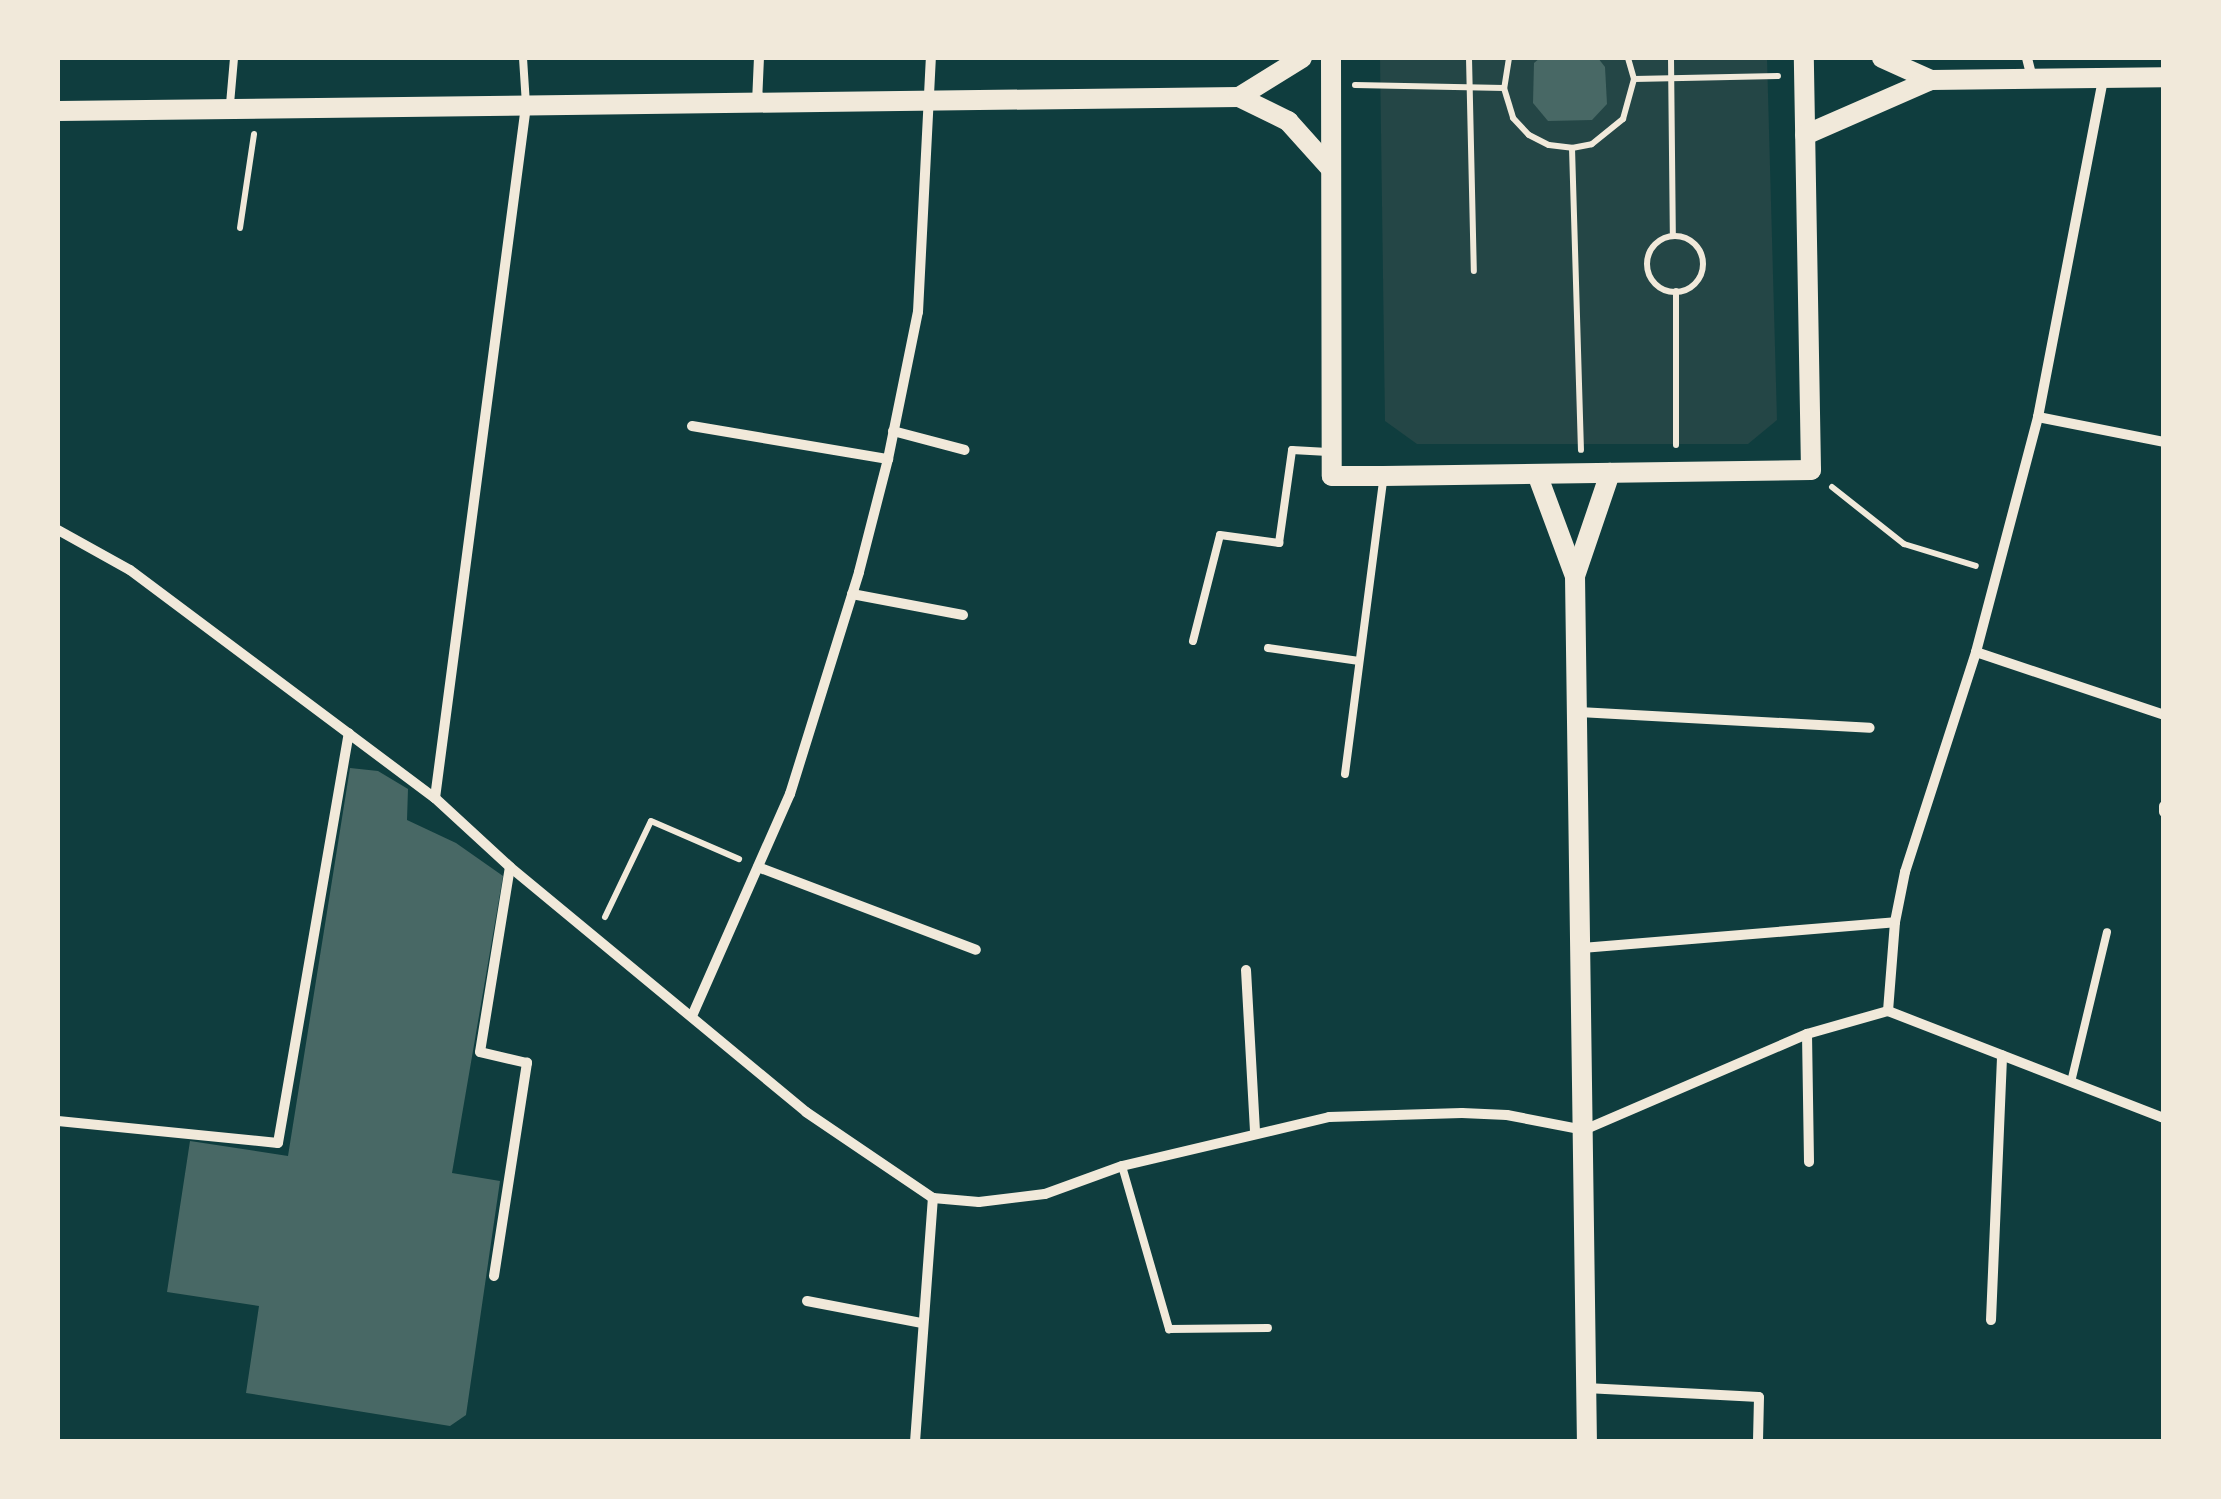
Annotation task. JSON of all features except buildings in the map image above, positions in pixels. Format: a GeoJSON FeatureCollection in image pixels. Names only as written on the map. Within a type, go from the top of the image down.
{"type":"FeatureCollection","features":[{"type":"Feature","properties":{"kind":"main road"},"geometry":{"type":"LineString","coordinates":[[1239,98],[1302,58]]}},
{"type":"Feature","properties":{"kind":"main road"},"geometry":{"type":"LineString","coordinates":[[1330,58],[1332,476],[1812,470],[1804,67]]}},
{"type":"Feature","properties":{"kind":"main road"},"geometry":{"type":"LineString","coordinates":[[1882,58],[1930,80]]}},
{"type":"Feature","properties":{"kind":"main road"},"geometry":{"type":"LineString","coordinates":[[1806,135],[1930,80],[2030,68],[2103,78],[2164,77]]}},
{"type":"Feature","properties":{"kind":"main road"},"geometry":{"type":"LineString","coordinates":[[58,111],[1239,98],[1288,121],[1331,170]]}},
{"type":"Feature","properties":{"kind":"main road"},"geometry":{"type":"LineString","coordinates":[[1575,576],[1610,473]]}},
{"type":"Feature","properties":{"kind":"main road"},"geometry":{"type":"LineString","coordinates":[[1537,474],[1575,576],[1580,712],[1587,1442]]}},
{"type":"Feature","properties":{"kind":"street"},"geometry":{"type":"LineString","coordinates":[[758,103],[759,58]]}},
{"type":"Feature","properties":{"kind":"street"},"geometry":{"type":"LineString","coordinates":[[692,1016],[790,794],[852,594],[888,459],[918,312],[931,58]]}},
{"type":"Feature","properties":{"kind":"street"},"geometry":{"type":"LineString","coordinates":[[1888,1011],[1895,922],[1905,872],[1976,652],[2038,417],[2103,78]]}},
{"type":"Feature","properties":{"kind":"street"},"geometry":{"type":"LineString","coordinates":[[435,798],[526,106]]}},
{"type":"Feature","properties":{"kind":"street"},"geometry":{"type":"LineString","coordinates":[[2038,417],[2164,442]]}},
{"type":"Feature","properties":{"kind":"street"},"geometry":{"type":"LineString","coordinates":[[692,426],[888,459]]}},
{"type":"Feature","properties":{"kind":"street"},"geometry":{"type":"LineString","coordinates":[[893,431],[965,450]]}},
{"type":"Feature","properties":{"kind":"street"},"geometry":{"type":"LineString","coordinates":[[58,530],[130,570],[435,798],[510,867],[806,1112],[933,1198],[979,1202],[1046,1194],[1122,1166],[1255,1131],[1373,1112],[1507,1115],[1584,1130],[1807,1034],[1888,1011],[2164,1118]]}},
{"type":"Feature","properties":{"kind":"street"},"geometry":{"type":"LineString","coordinates":[[852,594],[963,616]]}},
{"type":"Feature","properties":{"kind":"street"},"geometry":{"type":"LineString","coordinates":[[1976,652],[2164,716]]}},
{"type":"Feature","properties":{"kind":"street"},"geometry":{"type":"LineString","coordinates":[[1580,712],[1870,728]]}},
{"type":"Feature","properties":{"kind":"street"},"geometry":{"type":"LineString","coordinates":[[58,1121],[278,1144],[349,733]]}},
{"type":"Feature","properties":{"kind":"street"},"geometry":{"type":"LineString","coordinates":[[494,1276],[527,1063],[480,1052],[510,867]]}},
{"type":"Feature","properties":{"kind":"street"},"geometry":{"type":"LineString","coordinates":[[758,867],[976,950]]}},
{"type":"Feature","properties":{"kind":"street"},"geometry":{"type":"LineString","coordinates":[[1582,948],[1895,922]]}},
{"type":"Feature","properties":{"kind":"street"},"geometry":{"type":"LineString","coordinates":[[1246,970],[1255,1131]]}},
{"type":"Feature","properties":{"kind":"street"},"geometry":{"type":"LineString","coordinates":[[1807,1034],[1809,1162]]}},
{"type":"Feature","properties":{"kind":"street"},"geometry":{"type":"LineString","coordinates":[[1992,1320],[2002,1054]]}},
{"type":"Feature","properties":{"kind":"street"},"geometry":{"type":"LineString","coordinates":[[915,1442],[933,1198]]}},
{"type":"Feature","properties":{"kind":"street"},"geometry":{"type":"LineString","coordinates":[[807,1301],[921,1323]]}},
{"type":"Feature","properties":{"kind":"street"},"geometry":{"type":"LineString","coordinates":[[1586,1388],[1759,1397],[1758,1442]]}},
{"type":"Feature","properties":{"kind":"lane"},"geometry":{"type":"LineString","coordinates":[[230,109],[234,58]]}},
{"type":"Feature","properties":{"kind":"lane"},"geometry":{"type":"LineString","coordinates":[[523,58],[526,106]]}},
{"type":"Feature","properties":{"kind":"lane"},"geometry":{"type":"LineString","coordinates":[[1194,641],[1220,535],[1279,543],[1292,450],[1332,452]]}},
{"type":"Feature","properties":{"kind":"lane"},"geometry":{"type":"LineString","coordinates":[[1345,774],[1383,476]]}},
{"type":"Feature","properties":{"kind":"lane"},"geometry":{"type":"LineString","coordinates":[[1268,648],[1359,660]]}},
{"type":"Feature","properties":{"kind":"lane"},"geometry":{"type":"LineString","coordinates":[[2071,1082],[2107,932]]}},
{"type":"Feature","properties":{"kind":"lane"},"geometry":{"type":"LineString","coordinates":[[1122,1166],[1168,1329],[1268,1328]]}},
{"type":"Feature","properties":{"kind":"path"},"geometry":{"type":"LineString","coordinates":[[1469,58],[1474,271]]}},
{"type":"Feature","properties":{"kind":"path"},"geometry":{"type":"LineString","coordinates":[[1509,58],[1504,88],[1514,118],[1529,135],[1549,145],[1572,148],[1600,139],[1624,119],[1634,79],[1628,58]]}},
{"type":"Feature","properties":{"kind":"path"},"geometry":{"type":"LineString","coordinates":[[1671,58],[1673,235]]}},
{"type":"Feature","properties":{"kind":"path"},"geometry":{"type":"LineString","coordinates":[[1634,79],[1804,67]]}},
{"type":"Feature","properties":{"kind":"path"},"geometry":{"type":"LineString","coordinates":[[240,228],[258,108]]}},
{"type":"Feature","properties":{"kind":"path"},"geometry":{"type":"LineString","coordinates":[[1572,148],[1580,474]]}},
{"type":"Feature","properties":{"kind":"path"},"geometry":{"type":"LineString","coordinates":[[1673,235],[1697,246],[1703,264],[1697,282],[1676,292],[1654,283],[1647,267],[1656,242],[1673,235]]}},
{"type":"Feature","properties":{"kind":"path"},"geometry":{"type":"LineString","coordinates":[[1676,292],[1676,472]]}},
{"type":"Feature","properties":{"kind":"path"},"geometry":{"type":"LineString","coordinates":[[1812,470],[1904,544],[1998,573]]}},
{"type":"Feature","properties":{"kind":"path"},"geometry":{"type":"LineString","coordinates":[[596,936],[651,821],[758,867]]}},
{"type":"Feature","properties":{"kind":"shaded area"},"geometry":{"type":"Polygon","coordinates":[[[1380,58],[1767,58],[1777,420],[1748,444],[1417,444],[1385,421],[1380,58]]]}}]}
